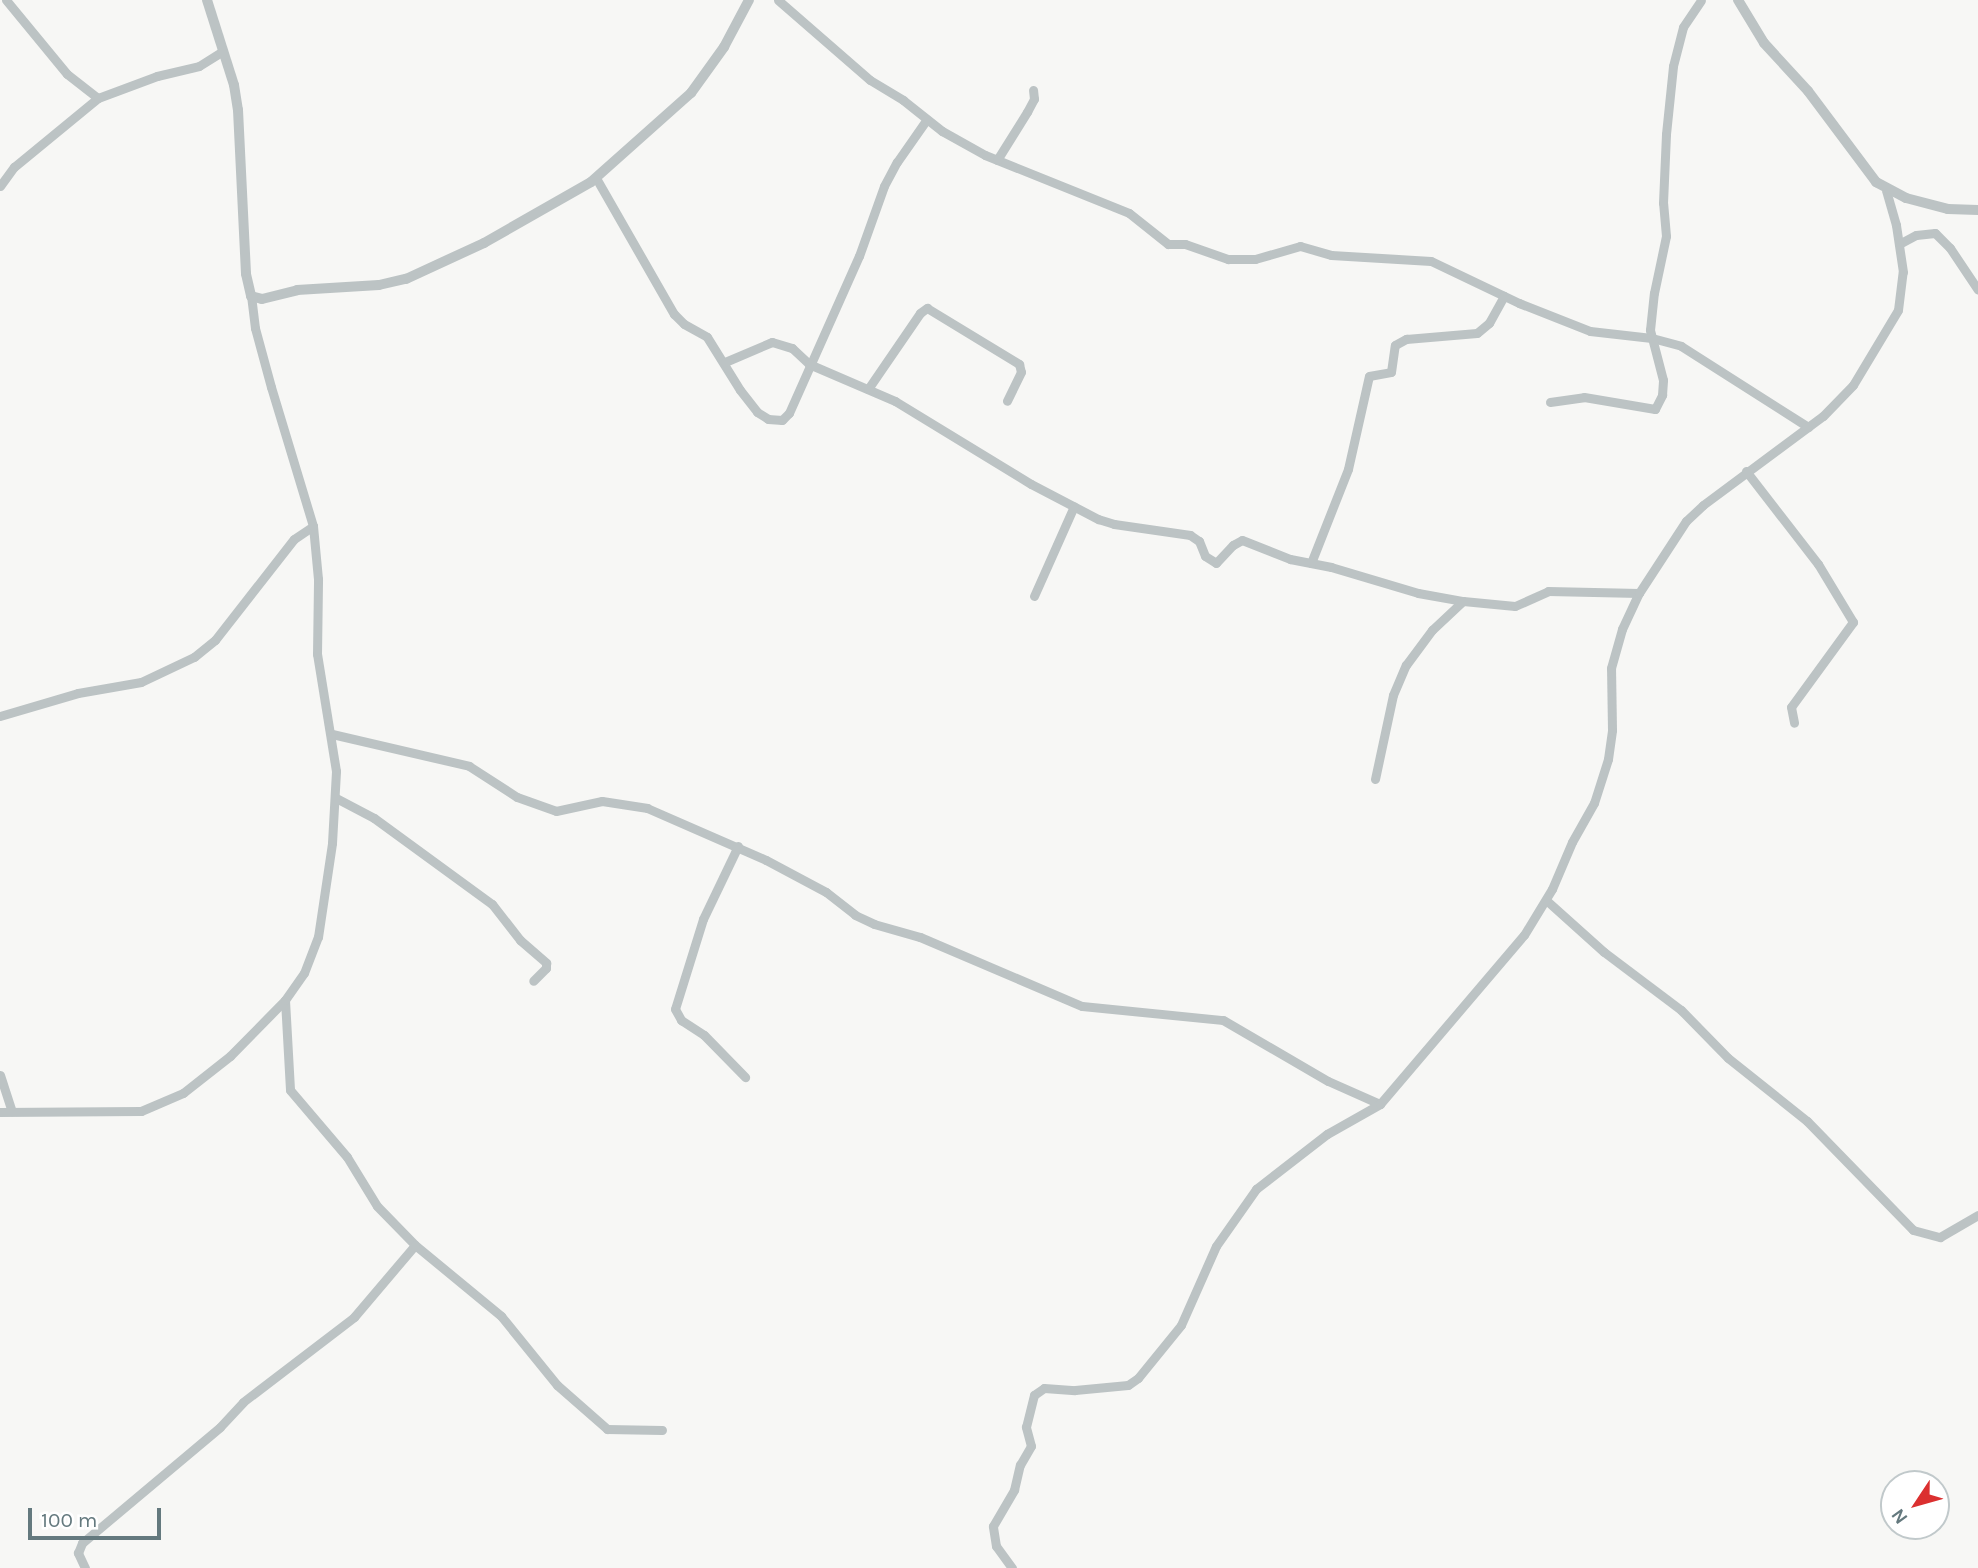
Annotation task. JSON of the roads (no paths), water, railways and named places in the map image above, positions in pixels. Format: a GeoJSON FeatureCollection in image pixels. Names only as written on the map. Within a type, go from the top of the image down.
{"type":"FeatureCollection","features":[{"type":"Feature","properties":{"kind":"street"},"geometry":{"type":"LineString","coordinates":[[6,0],[67,75],[98,98]]}},
{"type":"Feature","properties":{"kind":"street"},"geometry":{"type":"LineString","coordinates":[[0,1112],[141,1111],[183,1093],[230,1056],[285,1000],[304,973],[318,937],[336,798],[332,734],[317,654],[318,579],[313,526],[256,328],[243,248],[238,110],[207,0]]}},
{"type":"Feature","properties":{"kind":"street"},"geometry":{"type":"LineString","coordinates":[[251,296],[262,299],[298,290],[379,285],[406,279],[484,243],[596,178],[691,93],[724,47],[749,0]]}},
{"type":"Feature","properties":{"kind":"street"},"geometry":{"type":"LineString","coordinates":[[778,0],[870,80],[965,146],[1129,213],[1168,244],[1194,247],[1215,257],[1255,259],[1300,246],[1331,255],[1431,261],[1504,296],[1590,331],[1652,338],[1681,346],[1808,427]]}},
{"type":"Feature","properties":{"kind":"street"},"geometry":{"type":"LineString","coordinates":[[1550,402],[1584,397],[1655,409],[1662,395],[1663,380],[1652,338],[1651,310],[1666,236],[1663,169],[1673,66],[1683,27],[1700,0]]}},
{"type":"Feature","properties":{"kind":"street"},"geometry":{"type":"LineString","coordinates":[[1738,0],[1764,44],[1808,91],[1868,173],[1886,190],[1948,209],[1978,210]]}},
{"type":"Feature","properties":{"kind":"street"},"geometry":{"type":"LineString","coordinates":[[0,186],[14,167],[98,98],[157,76],[199,66],[223,51]]}},
{"type":"Feature","properties":{"kind":"street"},"geometry":{"type":"LineString","coordinates":[[997,160],[1034,99],[1033,90]]}},
{"type":"Feature","properties":{"kind":"street"},"geometry":{"type":"LineString","coordinates":[[596,178],[674,314],[691,330],[707,337],[757,412],[775,420],[782,420],[789,413],[859,256],[884,186],[928,119]]}},
{"type":"Feature","properties":{"kind":"street"},"geometry":{"type":"LineString","coordinates":[[1012,1568],[996,1546],[993,1525],[997,1514],[1014,1490],[1020,1465],[1031,1446],[1027,1416],[1034,1395],[1044,1388],[1075,1390],[1128,1385],[1138,1378],[1181,1325],[1216,1246],[1256,1189],[1327,1134],[1380,1104],[1447,1022],[1512,953],[1546,900],[1594,803],[1608,759],[1612,730],[1611,668],[1622,629],[1639,593],[1686,521],[1746,471],[1808,427],[1853,385],[1898,310],[1903,272],[1886,190]]}},
{"type":"Feature","properties":{"kind":"street"},"geometry":{"type":"LineString","coordinates":[[1899,244],[1916,234],[1935,233],[1950,248],[1978,290]]}},
{"type":"Feature","properties":{"kind":"street"},"geometry":{"type":"LineString","coordinates":[[1311,563],[1348,469],[1369,376],[1391,372],[1395,345],[1406,339],[1477,333],[1489,323],[1504,296]]}},
{"type":"Feature","properties":{"kind":"street"},"geometry":{"type":"LineString","coordinates":[[868,389],[920,313],[927,308],[1018,364],[1021,372],[1007,401]]}},
{"type":"Feature","properties":{"kind":"street"},"geometry":{"type":"LineString","coordinates":[[725,362],[772,342],[792,348],[809,364],[895,401],[1031,484],[1074,506],[1114,524],[1191,535],[1199,541],[1205,556],[1216,563],[1233,545],[1242,540],[1290,559],[1418,593],[1464,601],[1515,606],[1548,591],[1639,593]]}},
{"type":"Feature","properties":{"kind":"street"},"geometry":{"type":"LineString","coordinates":[[1746,471],[1818,564],[1853,622],[1791,707],[1794,723]]}},
{"type":"Feature","properties":{"kind":"street"},"geometry":{"type":"LineString","coordinates":[[1034,596],[1074,506]]}},
{"type":"Feature","properties":{"kind":"street"},"geometry":{"type":"LineString","coordinates":[[0,716],[78,693],[141,682],[194,657],[215,640],[295,539],[313,526]]}},
{"type":"Feature","properties":{"kind":"street"},"geometry":{"type":"LineString","coordinates":[[1375,779],[1393,695],[1406,665],[1432,630],[1464,601]]}},
{"type":"Feature","properties":{"kind":"street"},"geometry":{"type":"LineString","coordinates":[[332,734],[470,766],[529,803],[556,811],[617,801],[648,808],[738,846],[826,892],[855,915],[874,924],[920,937],[1082,1006],[1223,1020],[1328,1081],[1380,1104]]}},
{"type":"Feature","properties":{"kind":"street"},"geometry":{"type":"LineString","coordinates":[[336,798],[374,818],[492,904],[520,940],[546,963],[534,981]]}},
{"type":"Feature","properties":{"kind":"street"},"geometry":{"type":"LineString","coordinates":[[738,846],[703,919],[675,1009],[681,1020],[704,1035],[746,1077]]}},
{"type":"Feature","properties":{"kind":"street"},"geometry":{"type":"LineString","coordinates":[[1546,900],[1604,951],[1674,1004],[1728,1058],[1807,1121],[1913,1230],[1940,1237],[1951,1234],[1978,1215]]}},
{"type":"Feature","properties":{"kind":"street"},"geometry":{"type":"LineString","coordinates":[[285,1000],[290,1090],[347,1157],[377,1206],[415,1245],[501,1315],[557,1385],[607,1429],[662,1430]]}},
{"type":"Feature","properties":{"kind":"street"},"geometry":{"type":"LineString","coordinates":[[0,1076],[12,1111]]}},
{"type":"Feature","properties":{"kind":"street"},"geometry":{"type":"LineString","coordinates":[[85,1568],[78,1553],[82,1544],[220,1427],[243,1402],[354,1317],[415,1245]]}}]}
